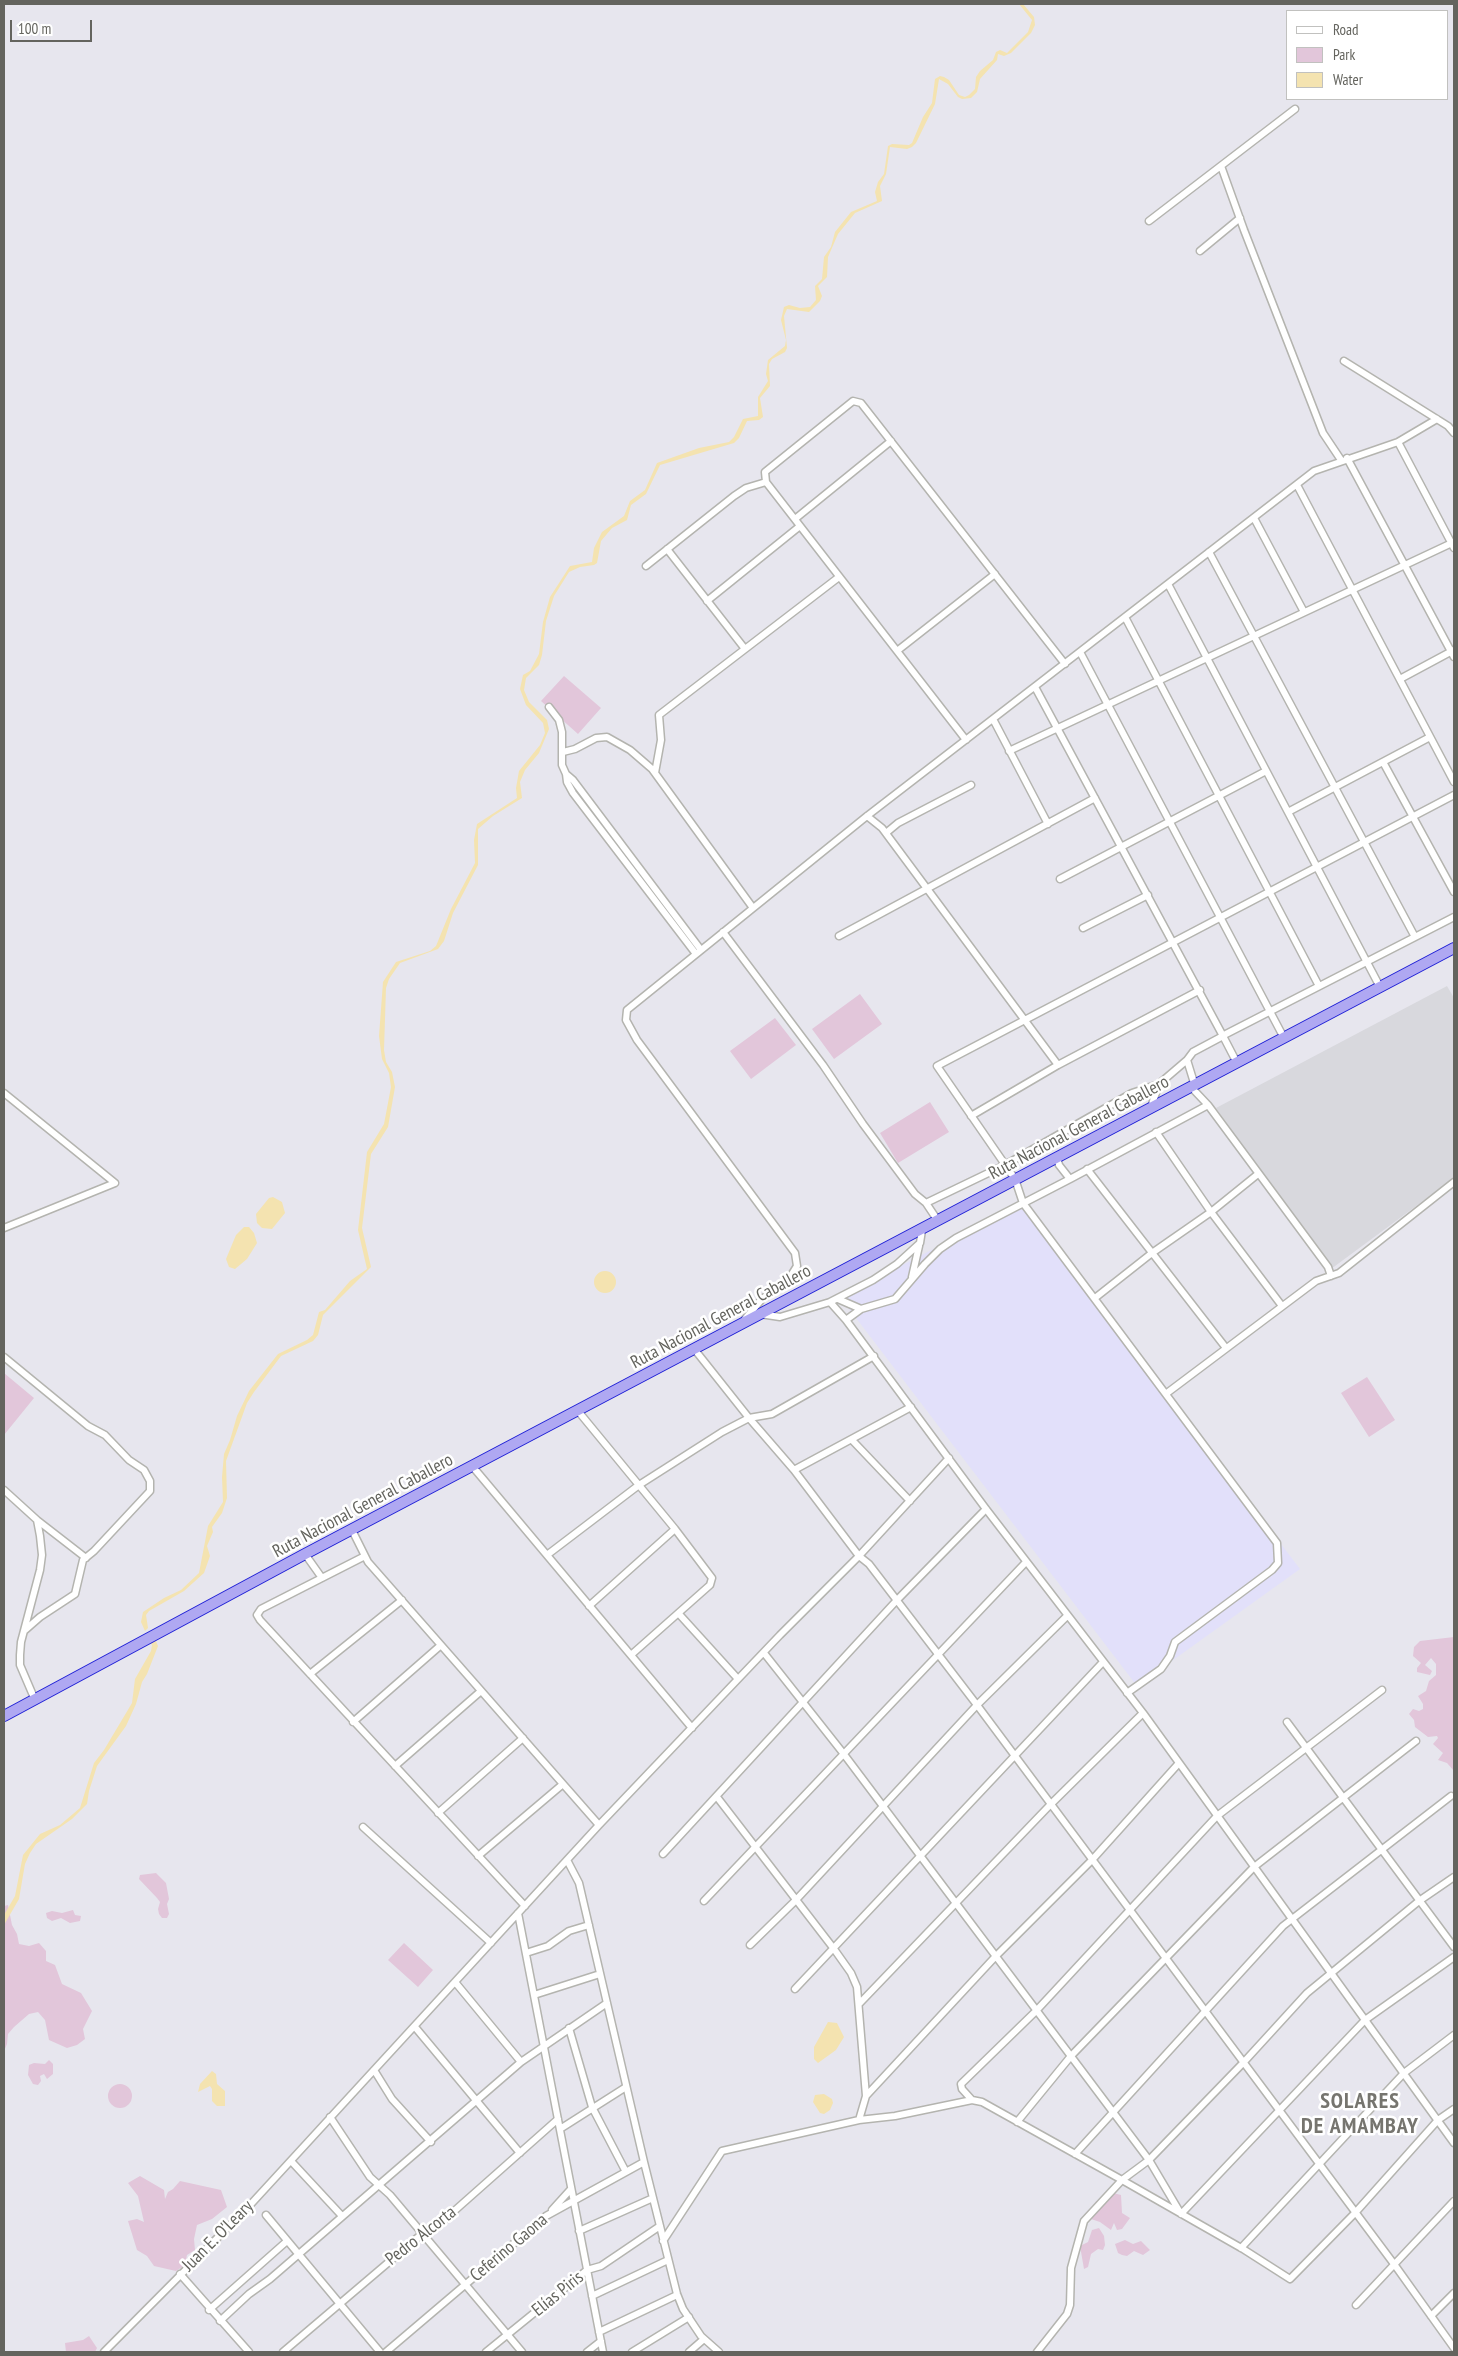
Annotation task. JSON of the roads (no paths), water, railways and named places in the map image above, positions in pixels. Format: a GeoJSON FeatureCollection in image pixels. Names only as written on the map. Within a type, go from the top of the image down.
{"type":"FeatureCollection","features":[{"type":"Feature","properties":{"kind":"highway","name":"Ruta Nacional General Caballero"},"geometry":{"type":"LineString","coordinates":[[4,1716],[305,1554],[696,1350],[760,1314],[1454,948]]}},
{"type":"Feature","properties":{"kind":"street"},"geometry":{"type":"LineString","coordinates":[[1149,221],[1295,109]]}},
{"type":"Feature","properties":{"kind":"street"},"geometry":{"type":"LineString","coordinates":[[1221,166],[1323,433],[1344,459],[1406,564],[1453,653],[1400,679]]}},
{"type":"Feature","properties":{"kind":"street"},"geometry":{"type":"LineString","coordinates":[[1200,251],[1240,218]]}},
{"type":"Feature","properties":{"kind":"street"},"geometry":{"type":"LineString","coordinates":[[1344,361],[1437,419],[1454,433]]}},
{"type":"Feature","properties":{"kind":"street"},"geometry":{"type":"LineString","coordinates":[[966,740],[766,482],[765,472],[853,401],[861,403],[1065,664]]}},
{"type":"Feature","properties":{"kind":"street"},"geometry":{"type":"LineString","coordinates":[[741,1325],[762,1299],[787,1282],[797,1266],[795,1253],[637,1040],[626,1020],[627,1010],[867,816],[1314,471],[1344,459],[1398,442],[1437,419]]}},
{"type":"Feature","properties":{"kind":"street"},"geometry":{"type":"LineString","coordinates":[[795,518],[891,441]]}},
{"type":"Feature","properties":{"kind":"street"},"geometry":{"type":"LineString","coordinates":[[1009,751],[1406,564],[1453,545],[1398,442]]}},
{"type":"Feature","properties":{"kind":"street"},"geometry":{"type":"LineString","coordinates":[[646,566],[740,492],[766,482]]}},
{"type":"Feature","properties":{"kind":"street"},"geometry":{"type":"LineString","coordinates":[[1297,485],[1453,778]]}},
{"type":"Feature","properties":{"kind":"street"},"geometry":{"type":"LineString","coordinates":[[1254,518],[1304,612]]}},
{"type":"Feature","properties":{"kind":"street"},"geometry":{"type":"LineString","coordinates":[[707,601],[800,526]]}},
{"type":"Feature","properties":{"kind":"street"},"geometry":{"type":"LineString","coordinates":[[667,549],[745,649]]}},
{"type":"Feature","properties":{"kind":"street"},"geometry":{"type":"LineString","coordinates":[[1209,552],[1415,937]]}},
{"type":"Feature","properties":{"kind":"street"},"geometry":{"type":"LineString","coordinates":[[897,651],[995,574]]}},
{"type":"Feature","properties":{"kind":"street"},"geometry":{"type":"LineString","coordinates":[[655,773],[661,740],[659,715],[840,577]]}},
{"type":"Feature","properties":{"kind":"street"},"geometry":{"type":"LineString","coordinates":[[1168,584],[1380,988]]}},
{"type":"Feature","properties":{"kind":"street"},"geometry":{"type":"LineString","coordinates":[[1126,617],[1319,986]]}},
{"type":"Feature","properties":{"kind":"street"},"geometry":{"type":"LineString","coordinates":[[1080,652],[1284,1038]]}},
{"type":"Feature","properties":{"kind":"street"},"geometry":{"type":"LineString","coordinates":[[1035,686],[1200,990],[1237,1063]]}},
{"type":"Feature","properties":{"kind":"street"},"geometry":{"type":"LineString","coordinates":[[548,707],[559,720],[563,752],[562,765],[566,774],[574,780],[699,952]]}},
{"type":"Feature","properties":{"kind":"street"},"geometry":{"type":"LineString","coordinates":[[993,719],[1048,824]]}},
{"type":"Feature","properties":{"kind":"street"},"geometry":{"type":"LineString","coordinates":[[563,752],[575,749],[596,738],[607,737],[630,750],[655,773],[753,908]]}},
{"type":"Feature","properties":{"kind":"street"},"geometry":{"type":"LineString","coordinates":[[1288,812],[1430,737]]}},
{"type":"Feature","properties":{"kind":"street"},"geometry":{"type":"LineString","coordinates":[[1383,762],[1454,892]]}},
{"type":"Feature","properties":{"kind":"street"},"geometry":{"type":"LineString","coordinates":[[1060,879],[1266,771]]}},
{"type":"Feature","properties":{"kind":"street"},"geometry":{"type":"LineString","coordinates":[[886,833],[898,823],[971,785]]}},
{"type":"Feature","properties":{"kind":"street"},"geometry":{"type":"LineString","coordinates":[[1127,1692],[1161,1669],[1170,1656],[1175,1642],[1272,1570],[1278,1563],[1278,1542],[1023,1203],[1015,1179],[937,1066],[1115,972],[1174,944],[1454,795]]}},
{"type":"Feature","properties":{"kind":"street"},"geometry":{"type":"LineString","coordinates":[[839,936],[1095,798]]}},
{"type":"Feature","properties":{"kind":"street"},"geometry":{"type":"LineString","coordinates":[[867,816],[886,833],[1058,1064]]}},
{"type":"Feature","properties":{"kind":"street"},"geometry":{"type":"LineString","coordinates":[[1083,928],[1148,896]]}},
{"type":"Feature","properties":{"kind":"street"},"geometry":{"type":"LineString","coordinates":[[926,1203],[1005,1164],[1132,1093],[1159,1084],[1187,1060],[1192,1052],[1454,917]]}},
{"type":"Feature","properties":{"kind":"street"},"geometry":{"type":"LineString","coordinates":[[723,932],[823,1065],[915,1194],[926,1203],[938,1221]]}},
{"type":"Feature","properties":{"kind":"street"},"geometry":{"type":"LineString","coordinates":[[971,1116],[1058,1064],[1200,990]]}},
{"type":"Feature","properties":{"kind":"street"},"geometry":{"type":"LineString","coordinates":[[1187,1060],[1193,1086],[1328,1267],[1331,1276]]}},
{"type":"Feature","properties":{"kind":"street"},"geometry":{"type":"LineString","coordinates":[[1151,1108],[1159,1084]]}},
{"type":"Feature","properties":{"kind":"street"},"geometry":{"type":"LineString","coordinates":[[4,1093],[115,1183],[4,1228]]}},
{"type":"Feature","properties":{"kind":"street"},"geometry":{"type":"LineString","coordinates":[[846,1320],[861,1310],[887,1304],[895,1299],[940,1249],[1208,1105]]}},
{"type":"Feature","properties":{"kind":"street"},"geometry":{"type":"LineString","coordinates":[[1156,1132],[1211,1212],[1282,1306]]}},
{"type":"Feature","properties":{"kind":"street"},"geometry":{"type":"LineString","coordinates":[[1057,1157],[1059,1165],[1070,1179]]}},
{"type":"Feature","properties":{"kind":"street"},"geometry":{"type":"LineString","coordinates":[[1087,1169],[1226,1348]]}},
{"type":"Feature","properties":{"kind":"street"},"geometry":{"type":"LineString","coordinates":[[1095,1298],[1152,1253],[1211,1212],[1258,1174]]}},
{"type":"Feature","properties":{"kind":"street"},"geometry":{"type":"LineString","coordinates":[[1167,1393],[1316,1281],[1339,1273],[1454,1182]]}},
{"type":"Feature","properties":{"kind":"street"},"geometry":{"type":"LineString","coordinates":[[911,1281],[922,1230]]}},
{"type":"Feature","properties":{"kind":"street"},"geometry":{"type":"LineString","coordinates":[[760,1314],[780,1317],[838,1299],[881,1275],[897,1264],[920,1243]]}},
{"type":"Feature","properties":{"kind":"street"},"geometry":{"type":"LineString","coordinates":[[838,1299],[861,1310]]}},
{"type":"Feature","properties":{"kind":"street"},"geometry":{"type":"LineString","coordinates":[[830,1302],[874,1356],[986,1509],[1143,1713],[1454,2143]]}},
{"type":"Feature","properties":{"kind":"street"},"geometry":{"type":"LineString","coordinates":[[696,1350],[749,1418],[794,1470],[859,1556],[869,1564],[977,1705],[1394,2264],[1454,2348]]}},
{"type":"Feature","properties":{"kind":"street"},"geometry":{"type":"LineString","coordinates":[[546,1555],[639,1485],[722,1432],[749,1418],[772,1414],[874,1356]]}},
{"type":"Feature","properties":{"kind":"street"},"geometry":{"type":"LineString","coordinates":[[4,1357],[88,1426],[106,1435],[129,1460],[144,1470],[150,1481],[150,1491],[83,1560],[75,1594],[40,1617],[24,1631]]}},
{"type":"Feature","properties":{"kind":"street"},"geometry":{"type":"LineString","coordinates":[[794,1470],[911,1407]]}},
{"type":"Feature","properties":{"kind":"street"},"geometry":{"type":"LineString","coordinates":[[578,1411],[675,1529],[712,1578],[710,1585],[631,1655]]}},
{"type":"Feature","properties":{"kind":"street"},"geometry":{"type":"LineString","coordinates":[[852,1440],[910,1501]]}},
{"type":"Feature","properties":{"kind":"street","name":"Juan E. O'Leary"},"geometry":{"type":"LineString","coordinates":[[104,2352],[291,2161],[599,1825],[738,1679],[859,1556],[949,1458]]}},
{"type":"Feature","properties":{"kind":"street"},"geometry":{"type":"LineString","coordinates":[[473,1467],[692,1728]]}},
{"type":"Feature","properties":{"kind":"street"},"geometry":{"type":"LineString","coordinates":[[4,1490],[37,1520],[86,1558]]}},
{"type":"Feature","properties":{"kind":"street"},"geometry":{"type":"LineString","coordinates":[[663,1854],[897,1600],[986,1509]]}},
{"type":"Feature","properties":{"kind":"street"},"geometry":{"type":"LineString","coordinates":[[35,1700],[20,1665],[21,1642],[42,1555],[37,1520]]}},
{"type":"Feature","properties":{"kind":"street"},"geometry":{"type":"LineString","coordinates":[[589,1606],[675,1529]]}},
{"type":"Feature","properties":{"kind":"street"},"geometry":{"type":"LineString","coordinates":[[352,1530],[365,1556],[599,1825]]}},
{"type":"Feature","properties":{"kind":"street"},"geometry":{"type":"LineString","coordinates":[[305,1554],[322,1578]]}},
{"type":"Feature","properties":{"kind":"street"},"geometry":{"type":"LineString","coordinates":[[365,1556],[261,1608],[258,1615],[260,1620],[524,1906]]}},
{"type":"Feature","properties":{"kind":"street"},"geometry":{"type":"LineString","coordinates":[[704,1901],[1026,1562]]}},
{"type":"Feature","properties":{"kind":"street"},"geometry":{"type":"LineString","coordinates":[[310,1674],[402,1600]]}},
{"type":"Feature","properties":{"kind":"street"},"geometry":{"type":"LineString","coordinates":[[679,1614],[738,1679]]}},
{"type":"Feature","properties":{"kind":"street"},"geometry":{"type":"LineString","coordinates":[[750,1945],[795,1901],[882,1805],[977,1705],[1067,1616]]}},
{"type":"Feature","properties":{"kind":"street"},"geometry":{"type":"LineString","coordinates":[[353,1722],[441,1645]]}},
{"type":"Feature","properties":{"kind":"street"},"geometry":{"type":"LineString","coordinates":[[764,1653],[843,1753],[1112,2111],[1148,2160],[1181,2214]]}},
{"type":"Feature","properties":{"kind":"street"},"geometry":{"type":"LineString","coordinates":[[795,1989],[1103,1662]]}},
{"type":"Feature","properties":{"kind":"street"},"geometry":{"type":"LineString","coordinates":[[972,2100],[962,2089],[961,2084],[1036,2011],[1217,1816],[1382,1690]]}},
{"type":"Feature","properties":{"kind":"street"},"geometry":{"type":"LineString","coordinates":[[395,1766],[482,1691]]}},
{"type":"Feature","properties":{"kind":"street"},"geometry":{"type":"LineString","coordinates":[[859,2004],[1050,1805],[1143,1713]]}},
{"type":"Feature","properties":{"kind":"street"},"geometry":{"type":"LineString","coordinates":[[1288,1722],[1454,1947]]}},
{"type":"Feature","properties":{"kind":"street"},"geometry":{"type":"LineString","coordinates":[[438,1813],[523,1738]]}},
{"type":"Feature","properties":{"kind":"street"},"geometry":{"type":"LineString","coordinates":[[1017,2122],[1071,2056],[1254,1866],[1416,1741]]}},
{"type":"Feature","properties":{"kind":"street"},"geometry":{"type":"LineString","coordinates":[[866,2096],[995,1957],[1092,1860],[1179,1763]]}},
{"type":"Feature","properties":{"kind":"street"},"geometry":{"type":"LineString","coordinates":[[478,1856],[563,1784]]}},
{"type":"Feature","properties":{"kind":"street"},"geometry":{"type":"LineString","coordinates":[[1075,2154],[1112,2111],[1283,1926],[1451,1796]]}},
{"type":"Feature","properties":{"kind":"street"},"geometry":{"type":"LineString","coordinates":[[717,1797],[851,1973],[857,1987],[866,2096],[859,2120]]}},
{"type":"Feature","properties":{"kind":"street"},"geometry":{"type":"LineString","coordinates":[[363,1826],[490,1943]]}},
{"type":"Feature","properties":{"kind":"street"},"geometry":{"type":"LineString","coordinates":[[567,1860],[579,1884],[677,2295],[688,2317],[704,2339],[719,2352]]}},
{"type":"Feature","properties":{"kind":"street"},"geometry":{"type":"LineString","coordinates":[[1037,2352],[1067,2314],[1070,2305],[1071,2268],[1084,2221],[1122,2180],[1148,2160],[1243,2064],[1307,1993],[1420,1901],[1454,1877]]}},
{"type":"Feature","properties":{"kind":"street"},"geometry":{"type":"LineString","coordinates":[[518,1913],[603,2352]]}},
{"type":"Feature","properties":{"kind":"street"},"geometry":{"type":"LineString","coordinates":[[526,1953],[548,1946],[569,1931],[588,1926]]}},
{"type":"Feature","properties":{"kind":"street"},"geometry":{"type":"LineString","coordinates":[[1181,2214],[1278,2110],[1366,2020],[1454,1957]]}},
{"type":"Feature","properties":{"kind":"street"},"geometry":{"type":"LineString","coordinates":[[534,1995],[600,1974]]}},
{"type":"Feature","properties":{"kind":"street"},"geometry":{"type":"LineString","coordinates":[[455,1982],[521,2062]]}},
{"type":"Feature","properties":{"kind":"street"},"geometry":{"type":"LineString","coordinates":[[220,2321],[249,2294],[270,2279],[431,2142],[521,2062],[606,2003]]}},
{"type":"Feature","properties":{"kind":"street"},"geometry":{"type":"LineString","coordinates":[[415,2027],[520,2153]]}},
{"type":"Feature","properties":{"kind":"street"},"geometry":{"type":"LineString","coordinates":[[569,2028],[592,2107],[626,2172]]}},
{"type":"Feature","properties":{"kind":"street"},"geometry":{"type":"LineString","coordinates":[[1241,2248],[1404,2074],[1454,2036]]}},
{"type":"Feature","properties":{"kind":"street"},"geometry":{"type":"LineString","coordinates":[[374,2070],[392,2099],[431,2142]]}},
{"type":"Feature","properties":{"kind":"street"},"geometry":{"type":"LineString","coordinates":[[560,2129],[626,2087]]}},
{"type":"Feature","properties":{"kind":"street"},"geometry":{"type":"LineString","coordinates":[[663,2241],[722,2151],[859,2120],[895,2116],[972,2100],[982,2102],[1122,2180],[1241,2248],[1290,2279],[1355,2212],[1438,2120],[1454,2109]]}},
{"type":"Feature","properties":{"kind":"street"},"geometry":{"type":"LineString","coordinates":[[330,2118],[370,2177],[390,2195],[522,2352]]}},
{"type":"Feature","properties":{"kind":"street","name":"Pedro Alcorta"},"geometry":{"type":"LineString","coordinates":[[283,2352],[423,2233],[426,2236],[558,2120]]}},
{"type":"Feature","properties":{"kind":"street"},"geometry":{"type":"LineString","coordinates":[[291,2161],[342,2216]]}},
{"type":"Feature","properties":{"kind":"street","name":"Ceferino Gaona"},"geometry":{"type":"LineString","coordinates":[[386,2352],[546,2216],[644,2162]]}},
{"type":"Feature","properties":{"kind":"street"},"geometry":{"type":"LineString","coordinates":[[546,2216],[571,2189]]}},
{"type":"Feature","properties":{"kind":"street"},"geometry":{"type":"LineString","coordinates":[[579,2231],[653,2198]]}},
{"type":"Feature","properties":{"kind":"street"},"geometry":{"type":"LineString","coordinates":[[1356,2305],[1454,2201]]}},
{"type":"Feature","properties":{"kind":"street"},"geometry":{"type":"LineString","coordinates":[[266,2215],[380,2352]]}},
{"type":"Feature","properties":{"kind":"street","name":"Elías Piris"},"geometry":{"type":"LineString","coordinates":[[486,2352],[587,2270],[601,2266],[660,2226]]}},
{"type":"Feature","properties":{"kind":"street"},"geometry":{"type":"LineString","coordinates":[[210,2310],[287,2241]]}},
{"type":"Feature","properties":{"kind":"street"},"geometry":{"type":"LineString","coordinates":[[592,2296],[668,2260]]}},
{"type":"Feature","properties":{"kind":"street"},"geometry":{"type":"LineString","coordinates":[[180,2274],[249,2352]]}},
{"type":"Feature","properties":{"kind":"street"},"geometry":{"type":"LineString","coordinates":[[1432,2316],[1454,2293]]}},
{"type":"Feature","properties":{"kind":"street"},"geometry":{"type":"LineString","coordinates":[[599,2332],[677,2295]]}},
{"type":"Feature","properties":{"kind":"street"},"geometry":{"type":"LineString","coordinates":[[632,2352],[688,2317]]}},
{"type":"Feature","properties":{"kind":"street"},"geometry":{"type":"LineString","coordinates":[[689,2352],[704,2339]]}},
{"type":"Feature","properties":{"kind":"street"},"geometry":{"type":"LineString","coordinates":[[587,2352],[600,2341]]}},
{"type":"Feature","properties":{"kind":"water"},"geometry":{"type":"Polygon","coordinates":[[[1019,4],[1023,4],[1034,17],[1035,25],[1031,33],[1011,53],[1004,56],[998,54],[997,60],[980,79],[977,92],[971,98],[962,99],[958,97],[948,84],[939,79],[935,104],[916,143],[907,149],[890,147],[886,174],[880,186],[882,201],[855,213],[838,234],[828,257],[827,277],[818,286],[822,296],[820,301],[809,312],[787,309],[784,316],[787,348],[785,352],[772,359],[769,364],[770,386],[760,398],[763,417],[759,420],[747,421],[739,438],[734,443],[660,465],[646,494],[631,505],[627,520],[612,528],[601,541],[597,563],[569,572],[554,596],[546,621],[539,665],[526,678],[524,690],[529,702],[547,720],[549,729],[539,753],[525,770],[520,782],[522,798],[493,816],[478,829],[478,865],[453,913],[444,941],[438,949],[400,963],[389,979],[386,988],[384,1050],[386,1062],[392,1072],[395,1087],[388,1127],[371,1154],[362,1228],[371,1267],[323,1315],[318,1335],[313,1341],[281,1356],[247,1403],[226,1461],[227,1498],[222,1513],[212,1527],[213,1532],[207,1546],[210,1556],[204,1573],[184,1591],[149,1611],[146,1615],[148,1628],[145,1631],[141,1622],[143,1612],[164,1598],[181,1590],[199,1573],[208,1526],[223,1502],[222,1477],[224,1454],[237,1416],[249,1391],[278,1354],[307,1340],[313,1335],[319,1312],[325,1310],[350,1281],[367,1269],[358,1230],[367,1152],[384,1124],[391,1087],[389,1073],[382,1059],[379,1036],[383,982],[396,962],[430,951],[436,946],[451,909],[475,863],[474,840],[477,824],[517,798],[516,788],[519,771],[540,745],[545,733],[543,723],[526,705],[520,689],[523,675],[530,671],[539,654],[543,622],[550,597],[570,566],[592,562],[594,548],[602,532],[624,516],[630,501],[645,490],[657,463],[699,448],[729,442],[734,437],[743,419],[758,416],[758,397],[768,381],[766,374],[768,360],[785,346],[786,340],[781,320],[784,307],[789,305],[800,308],[810,307],[816,300],[815,286],[822,279],[824,257],[831,247],[835,232],[851,212],[877,201],[875,192],[878,182],[884,174],[888,146],[892,144],[909,145],[912,143],[923,117],[932,103],[935,79],[940,76],[944,77],[949,80],[959,95],[965,97],[969,95],[975,89],[976,77],[993,60],[996,52],[1000,50],[1007,53],[1028,32],[1032,20],[1019,4]]]}},
{"type":"Feature","properties":{"kind":"water"},"geometry":{"type":"Polygon","coordinates":[[[273,1197],[282,1202],[285,1213],[272,1229],[262,1228],[257,1223],[256,1214],[269,1198],[273,1197]]]}},
{"type":"Feature","properties":{"kind":"water"},"geometry":{"type":"Polygon","coordinates":[[[244,1227],[249,1227],[254,1233],[257,1243],[247,1259],[235,1269],[229,1267],[226,1259],[236,1235],[244,1227]]]}},
{"type":"Feature","properties":{"kind":"water"},"geometry":{"type":"Polygon","coordinates":[[[605,1271],[613,1274],[616,1282],[613,1290],[605,1293],[597,1290],[594,1282],[597,1274],[605,1271]]]}},
{"type":"Feature","properties":{"kind":"water"},"geometry":{"type":"Polygon","coordinates":[[[155,1639],[158,1646],[142,1682],[136,1704],[126,1726],[97,1766],[87,1804],[72,1819],[36,1844],[25,1864],[19,1899],[4,1925],[4,1915],[15,1896],[23,1855],[40,1834],[60,1825],[80,1808],[94,1763],[132,1703],[135,1679],[151,1651],[152,1645],[150,1642],[155,1639]]]}},
{"type":"Feature","properties":{"kind":"water"},"geometry":{"type":"Polygon","coordinates":[[[828,2022],[837,2023],[844,2037],[836,2050],[818,2063],[814,2059],[814,2047],[828,2022]]]}},
{"type":"Feature","properties":{"kind":"water"},"geometry":{"type":"Polygon","coordinates":[[[212,2071],[216,2074],[217,2084],[225,2091],[225,2106],[217,2106],[212,2101],[212,2089],[210,2086],[198,2092],[200,2084],[212,2071]]]}},
{"type":"Feature","properties":{"kind":"water"},"geometry":{"type":"Polygon","coordinates":[[[824,2094],[832,2099],[833,2103],[830,2110],[824,2114],[820,2113],[813,2102],[815,2095],[824,2094]]]}},
{"type":"Feature","properties":{"kind":"district","name":"SOLARES DE AMAMBAY"},"geometry":{"type":"Point","coordinates":[1360,2114]}}]}
